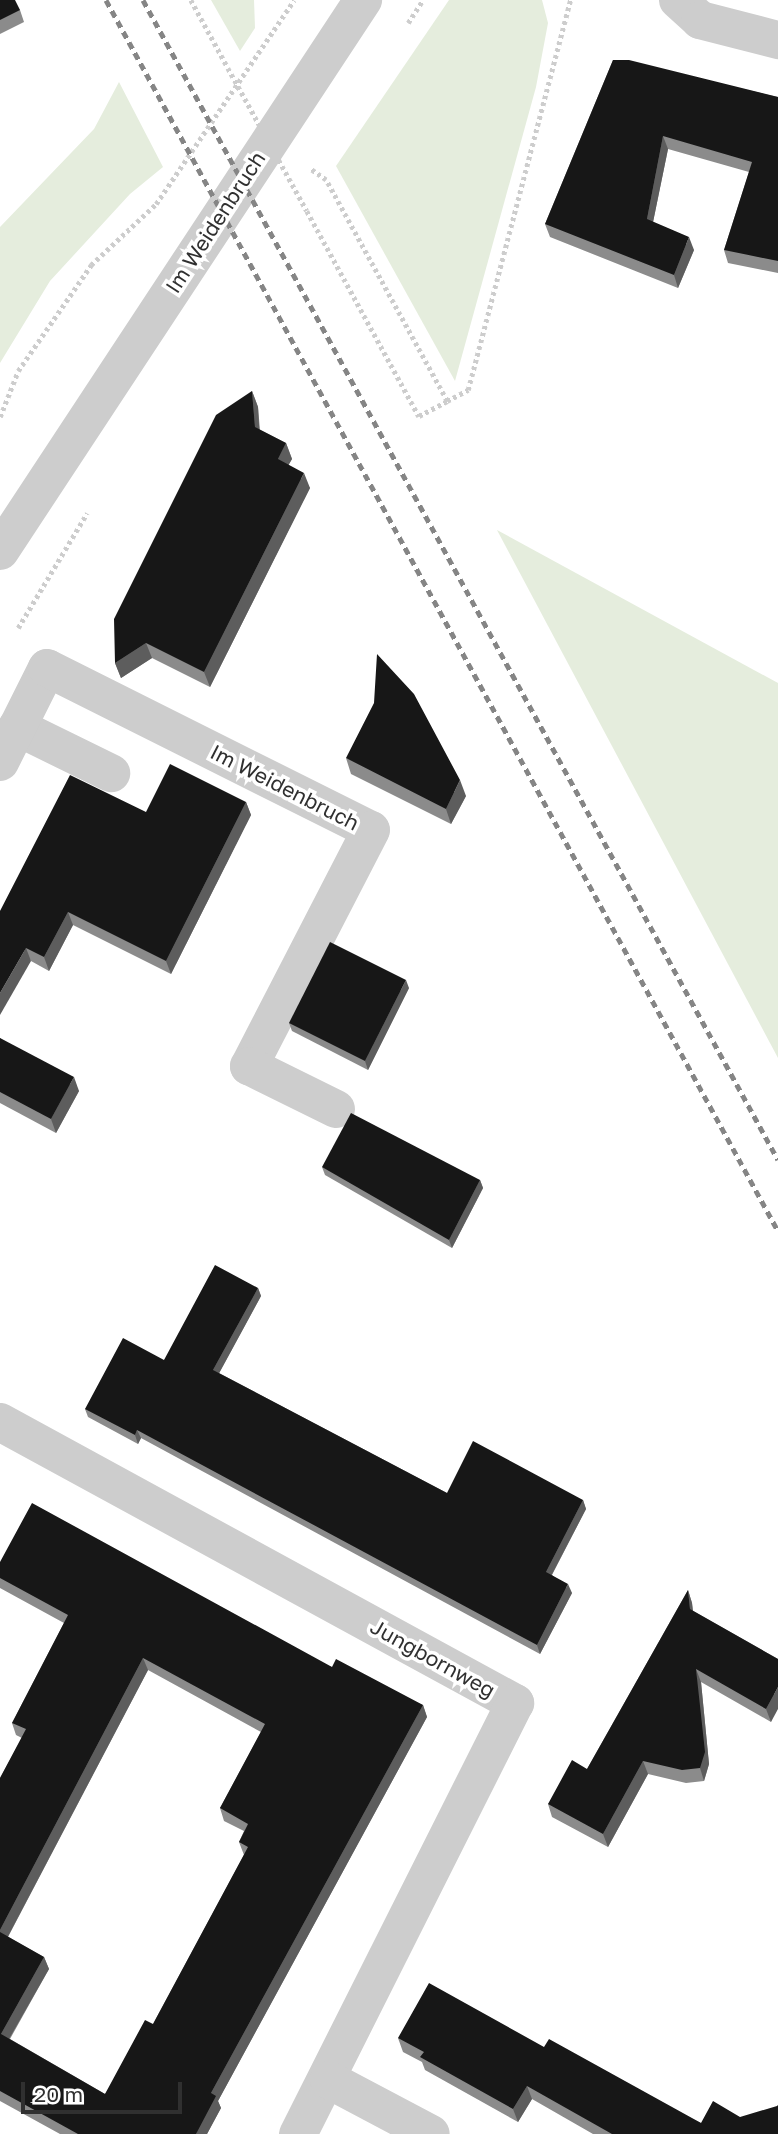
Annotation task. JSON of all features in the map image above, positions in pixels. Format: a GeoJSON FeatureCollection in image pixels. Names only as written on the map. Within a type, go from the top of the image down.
{"type":"FeatureCollection","features":[{"type":"Feature","properties":{"kind":"street","name":"Im Weidenbruch"},"geometry":{"type":"LineString","coordinates":[[0,551],[363,0]]}},
{"type":"Feature","properties":{"kind":"street"},"geometry":{"type":"LineString","coordinates":[[678,0],[700,20],[778,40]]}},
{"type":"Feature","properties":{"kind":"street","name":"Im Weidenbruch"},"geometry":{"type":"LineString","coordinates":[[0,762],[47,668],[371,830],[249,1066],[336,1108]]}},
{"type":"Feature","properties":{"kind":"street"},"geometry":{"type":"LineString","coordinates":[[17,727],[111,773]]}},
{"type":"Feature","properties":{"kind":"street","name":"Jungbornweg"},"geometry":{"type":"LineString","coordinates":[[0,1422],[515,1703],[329,2080],[298,2134]]}},
{"type":"Feature","properties":{"kind":"street"},"geometry":{"type":"LineString","coordinates":[[329,2080],[431,2134]]}},
{"type":"Feature","properties":{"kind":"path"},"geometry":{"type":"LineString","coordinates":[[191,0],[419,416],[468,390],[568,0]]}},
{"type":"Feature","properties":{"kind":"path"},"geometry":{"type":"LineString","coordinates":[[0,417],[18,371],[91,265],[156,204],[294,0]]}},
{"type":"Feature","properties":{"kind":"path"},"geometry":{"type":"LineString","coordinates":[[310,169],[326,180],[447,401]]}},
{"type":"Feature","properties":{"kind":"green space"},"geometry":{"type":"Polygon","coordinates":[[[211,0],[254,0],[255,28],[240,51],[211,0]]]}},
{"type":"Feature","properties":{"kind":"green space"},"geometry":{"type":"Polygon","coordinates":[[[449,0],[542,0],[548,23],[536,87],[455,381],[336,166],[449,0]]]}},
{"type":"Feature","properties":{"kind":"green space"},"geometry":{"type":"Polygon","coordinates":[[[119,82],[163,167],[130,194],[50,281],[0,363],[0,227],[94,129],[119,82]]]}},
{"type":"Feature","properties":{"kind":"green space"},"geometry":{"type":"Polygon","coordinates":[[[497,530],[778,683],[778,1058],[497,530]]]}},
{"type":"Feature","properties":{"kind":"building"},"geometry":{"type":"Polygon","coordinates":[[[0,0],[15,0],[20,10],[0,20],[0,0]]]}},
{"type":"Feature","properties":{"kind":"building"},"geometry":{"type":"Polygon","coordinates":[[[613,60],[629,60],[778,97],[778,261],[724,250],[752,162],[663,136],[647,219],[689,237],[674,275],[545,224],[613,60]]]}},
{"type":"Feature","properties":{"kind":"building"},"geometry":{"type":"Polygon","coordinates":[[[252,391],[255,427],[286,443],[278,459],[304,473],[204,672],[146,643],[115,663],[114,619],[216,415],[252,391]]]}},
{"type":"Feature","properties":{"kind":"building"},"geometry":{"type":"Polygon","coordinates":[[[377,654],[414,694],[460,780],[446,809],[346,758],[374,703],[377,654]]]}},
{"type":"Feature","properties":{"kind":"building"},"geometry":{"type":"Polygon","coordinates":[[[170,764],[246,802],[166,961],[68,912],[44,957],[26,948],[0,993],[0,911],[70,775],[146,812],[170,764]]]}},
{"type":"Feature","properties":{"kind":"building"},"geometry":{"type":"Polygon","coordinates":[[[330,942],[406,980],[365,1061],[289,1023],[330,942]]]}},
{"type":"Feature","properties":{"kind":"building"},"geometry":{"type":"Polygon","coordinates":[[[0,1038],[74,1077],[51,1119],[0,1092],[0,1038]]]}},
{"type":"Feature","properties":{"kind":"building"},"geometry":{"type":"Polygon","coordinates":[[[351,1113],[480,1180],[449,1240],[322,1167],[351,1113]]]}},
{"type":"Feature","properties":{"kind":"building"},"geometry":{"type":"Polygon","coordinates":[[[215,1265],[258,1288],[213,1370],[447,1493],[473,1441],[583,1500],[546,1572],[568,1584],[537,1645],[137,1430],[135,1435],[85,1409],[123,1338],[164,1360],[215,1265]]]}},
{"type":"Feature","properties":{"kind":"building"},"geometry":{"type":"Polygon","coordinates":[[[32,1503],[332,1667],[336,1659],[423,1705],[211,2093],[216,2096],[196,2134],[78,2134],[0,2091],[0,1932],[44,1957],[1,2034],[105,2094],[145,2020],[153,2024],[248,1847],[239,1842],[248,1824],[220,1808],[265,1724],[143,1658],[0,1930],[0,1778],[26,1729],[12,1723],[68,1615],[0,1578],[0,1562],[32,1503]]]}},
{"type":"Feature","properties":{"kind":"building"},"geometry":{"type":"Polygon","coordinates":[[[688,1590],[690,1609],[778,1659],[778,1687],[766,1709],[696,1669],[705,1752],[700,1768],[682,1770],[643,1761],[603,1834],[548,1804],[572,1760],[587,1769],[688,1590]]]}},
{"type":"Feature","properties":{"kind":"building"},"geometry":{"type":"Polygon","coordinates":[[[429,1983],[544,2047],[549,2039],[701,2123],[713,2101],[740,2117],[778,2105],[778,2134],[612,2134],[527,2086],[513,2109],[420,2057],[424,2052],[398,2038],[429,1983]]]}},
{"type":"Feature","properties":{"kind":"railway"},"geometry":{"type":"LineString","coordinates":[[106,0],[778,1231]]}},
{"type":"Feature","properties":{"kind":"railway"},"geometry":{"type":"LineString","coordinates":[[143,0],[778,1160]]}}]}
